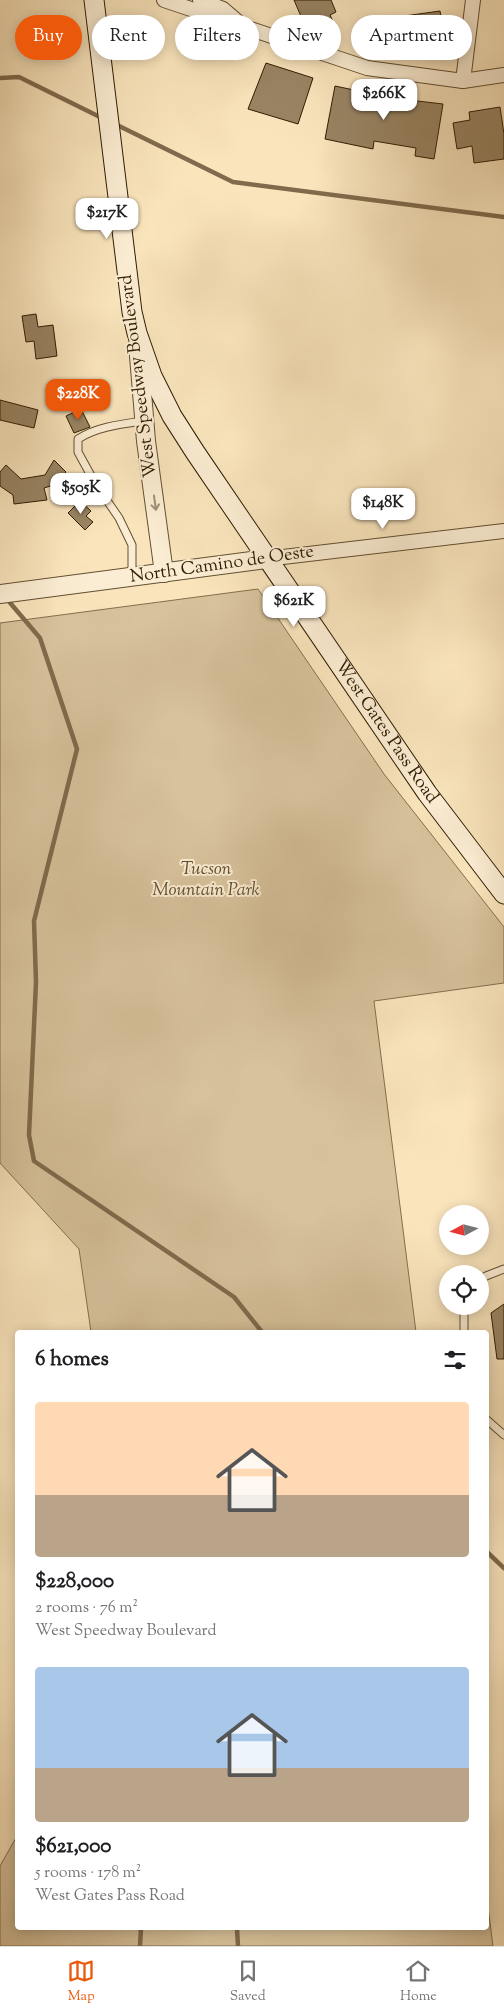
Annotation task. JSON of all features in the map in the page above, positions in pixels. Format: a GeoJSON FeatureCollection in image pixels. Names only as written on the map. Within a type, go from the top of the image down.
{"type":"FeatureCollection","features":[{"type":"Feature","properties":{"kind":"main road","name":"West Speedway Boulevard"},"geometry":{"type":"LineString","coordinates":[[94,0],[132,312],[137,333]]}},
{"type":"Feature","properties":{"kind":"main road","name":"West Gates Pass Road"},"geometry":{"type":"LineString","coordinates":[[137,333],[152,376],[172,416],[266,559],[427,793],[504,894]]}},
{"type":"Feature","properties":{"kind":"street"},"geometry":{"type":"LineString","coordinates":[[164,0],[190,4],[216,15]]}},
{"type":"Feature","properties":{"kind":"street"},"geometry":{"type":"LineString","coordinates":[[200,0],[223,9],[230,15]]}},
{"type":"Feature","properties":{"kind":"street"},"geometry":{"type":"LineString","coordinates":[[463,81],[473,0]]}},
{"type":"Feature","properties":{"kind":"street"},"geometry":{"type":"LineString","coordinates":[[259,31],[367,68],[463,81],[504,75]]}},
{"type":"Feature","properties":{"kind":"street","name":"West Speedway Boulevard"},"geometry":{"type":"LineString","coordinates":[[137,333],[143,421],[164,573]]}},
{"type":"Feature","properties":{"kind":"street","name":"North Camino de Oeste"},"geometry":{"type":"LineString","coordinates":[[0,594],[266,559],[504,531]]}},
{"type":"Feature","properties":{"kind":"lane"},"geometry":{"type":"LineString","coordinates":[[132,577],[132,545],[120,518],[78,452],[78,439],[85,435],[116,426],[143,421]]}},
{"type":"Feature","properties":{"kind":"lane"},"geometry":{"type":"LineString","coordinates":[[489,1275],[504,1269]]}},
{"type":"Feature","properties":{"kind":"lane"},"geometry":{"type":"LineString","coordinates":[[464,1315],[464,1330]]}},
{"type":"Feature","properties":{"kind":"lane"},"geometry":{"type":"LineString","coordinates":[[489,1422],[504,1435]]}},
{"type":"Feature","properties":{"kind":"green space","name":"Tucson Mountain Park"},"geometry":{"type":"Polygon","coordinates":[[[258,589],[384,774],[504,927],[504,983],[374,1001],[416,1330],[91,1330],[79,1249],[0,1163],[0,623],[258,589]]]}},
{"type":"Feature","properties":{"kind":"green space"},"geometry":{"type":"Polygon","coordinates":[[[15,1840],[15,1930],[489,1930],[489,1915],[493,1946],[0,1946],[0,1866],[15,1840]]]}},
{"type":"Feature","properties":{"kind":"building"},"geometry":{"type":"Polygon","coordinates":[[[294,0],[331,0],[336,12],[330,15],[300,15],[294,0]]]}},
{"type":"Feature","properties":{"kind":"building"},"geometry":{"type":"Polygon","coordinates":[[[440,11],[441,15],[412,15],[440,11]]]}},
{"type":"Feature","properties":{"kind":"building"},"geometry":{"type":"Polygon","coordinates":[[[266,63],[313,78],[298,124],[248,109],[266,63]]]}},
{"type":"Feature","properties":{"kind":"building"},"geometry":{"type":"Polygon","coordinates":[[[335,86],[392,98],[443,104],[434,159],[415,156],[416,148],[374,141],[373,149],[325,139],[335,86]]]}},
{"type":"Feature","properties":{"kind":"building"},"geometry":{"type":"Polygon","coordinates":[[[500,107],[504,134],[504,159],[474,163],[472,146],[457,149],[453,123],[470,120],[469,112],[500,107]]]}},
{"type":"Feature","properties":{"kind":"building"},"geometry":{"type":"Polygon","coordinates":[[[36,314],[38,327],[53,325],[57,356],[36,359],[34,341],[26,342],[22,316],[36,314]]]}},
{"type":"Feature","properties":{"kind":"building"},"geometry":{"type":"Polygon","coordinates":[[[0,400],[38,410],[34,428],[0,420],[0,400]]]}},
{"type":"Feature","properties":{"kind":"building"},"geometry":{"type":"Polygon","coordinates":[[[81,409],[90,427],[74,433],[66,416],[81,409]]]}},
{"type":"Feature","properties":{"kind":"building"},"geometry":{"type":"Polygon","coordinates":[[[54,460],[66,472],[57,484],[44,488],[47,500],[14,504],[13,495],[0,486],[0,472],[6,465],[21,479],[45,475],[54,460]]]}},
{"type":"Feature","properties":{"kind":"building"},"geometry":{"type":"Polygon","coordinates":[[[80,501],[91,511],[86,516],[93,522],[85,530],[68,513],[80,501]]]}},
{"type":"Feature","properties":{"kind":"building"},"geometry":{"type":"Polygon","coordinates":[[[504,1304],[504,1359],[497,1359],[491,1313],[504,1304]]]}},
{"type":"Feature","properties":{"kind":"waterway"},"geometry":{"type":"LineString","coordinates":[[0,78],[19,77],[104,119]]}},
{"type":"Feature","properties":{"kind":"waterway"},"geometry":{"type":"LineString","coordinates":[[115,124],[233,182],[504,217]]}},
{"type":"Feature","properties":{"kind":"waterway"},"geometry":{"type":"LineString","coordinates":[[6,598],[40,638],[77,749],[34,921],[36,982],[29,1135],[34,1161],[234,1297],[260,1330]]}},
{"type":"Feature","properties":{"kind":"waterway"},"geometry":{"type":"LineString","coordinates":[[489,1554],[504,1568]]}},
{"type":"Feature","properties":{"kind":"waterway"},"geometry":{"type":"LineString","coordinates":[[140,1946],[141,1930]]}},
{"type":"Feature","properties":{"kind":"waterway"},"geometry":{"type":"LineString","coordinates":[[237,1930],[238,1946]]}}]}
